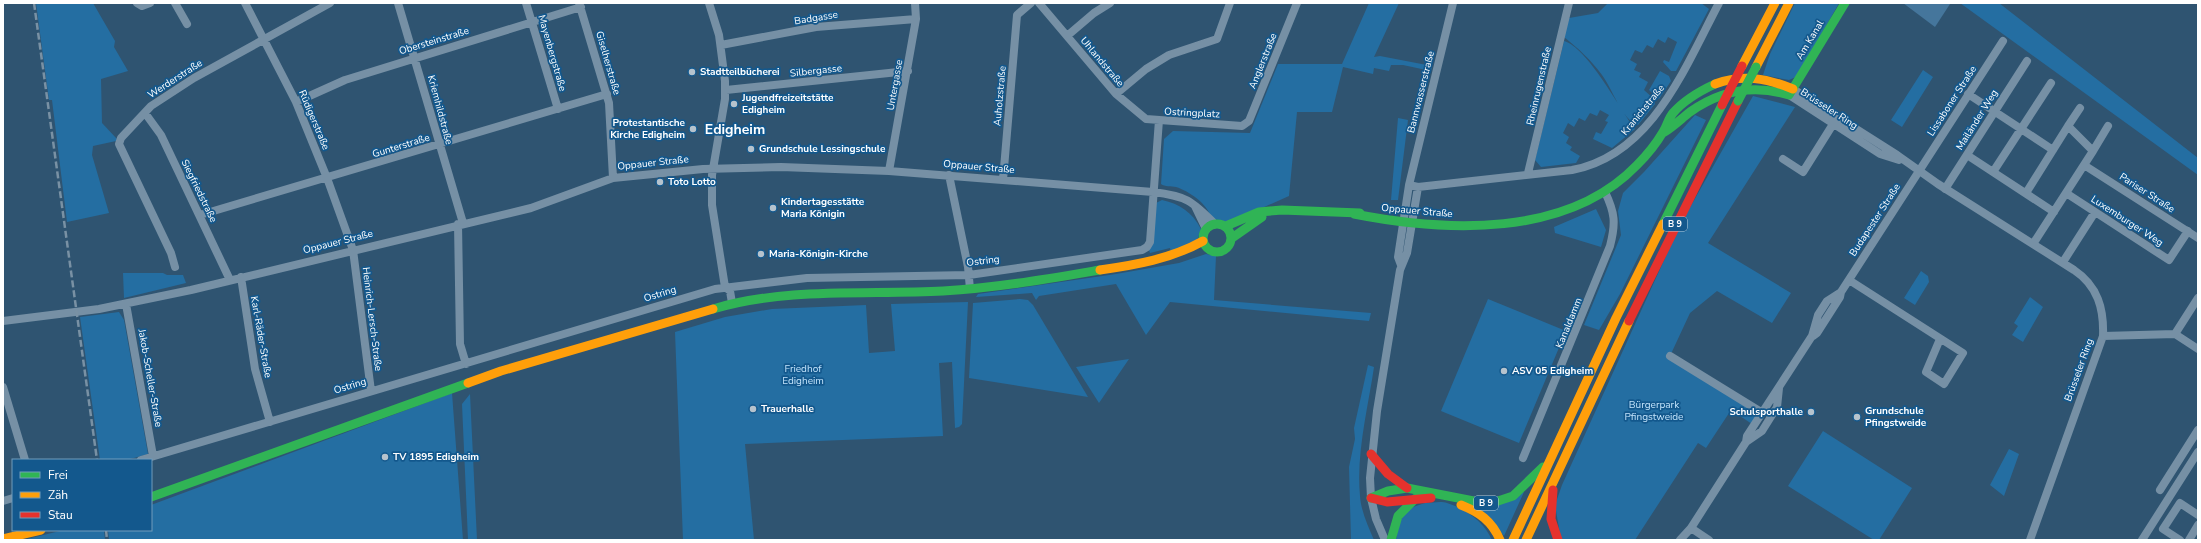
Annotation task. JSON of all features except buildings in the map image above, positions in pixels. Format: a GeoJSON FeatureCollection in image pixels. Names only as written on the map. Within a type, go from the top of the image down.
{"type":"FeatureCollection","features":[{"type":"Feature","properties":{"kind":"main road","name":"B 9"},"geometry":{"type":"LineString","coordinates":[[1513,540],[1648,252],[1775,3]]}},
{"type":"Feature","properties":{"kind":"main road","name":"B 9"},"geometry":{"type":"LineString","coordinates":[[1526,540],[1667,241],[1789,3]]}},
{"type":"Feature","properties":{"kind":"main road","name":"Am Kanal"},"geometry":{"type":"LineString","coordinates":[[1791,92],[1846,3]]}},
{"type":"Feature","properties":{"kind":"main road","name":"Brüsseler Ring"},"geometry":{"type":"LineString","coordinates":[[1748,77],[1762,78],[1791,92]]}},
{"type":"Feature","properties":{"kind":"main road","name":"Oppauer Straße"},"geometry":{"type":"LineString","coordinates":[[1663,133],[1667,122],[1696,94],[1726,80],[1748,77]]}},
{"type":"Feature","properties":{"kind":"main road","name":"Brüsseler Ring"},"geometry":{"type":"LineString","coordinates":[[1742,88],[1791,92]]}},
{"type":"Feature","properties":{"kind":"main road","name":"Oppauer Straße"},"geometry":{"type":"LineString","coordinates":[[1226,226],[1259,212],[1282,210],[1354,214],[1369,211],[1408,219],[1473,221],[1478,224],[1516,222],[1550,217],[1580,206],[1605,192],[1629,172],[1663,133],[1707,100],[1742,88]]}},
{"type":"Feature","properties":{"kind":"main road"},"geometry":{"type":"LineString","coordinates":[[152,497],[494,373],[732,303],[800,295],[970,290],[1032,282],[1187,257],[1208,250],[1218,253],[1224,251],[1230,246],[1232,238],[1266,212]]}},
{"type":"Feature","properties":{"kind":"main road"},"geometry":{"type":"LineString","coordinates":[[1208,250],[1203,241],[1206,229],[1215,224],[1226,226],[1232,238]]}},
{"type":"Feature","properties":{"kind":"main road"},"geometry":{"type":"LineString","coordinates":[[1149,262],[1185,251],[1203,241]]}},
{"type":"Feature","properties":{"kind":"main road","name":"B 9"},"geometry":{"type":"LineString","coordinates":[[1371,454],[1388,474],[1406,488]]}},
{"type":"Feature","properties":{"kind":"main road","name":"B 9"},"geometry":{"type":"LineString","coordinates":[[1371,498],[1388,491],[1406,488],[1489,504],[1513,496],[1550,459]]}},
{"type":"Feature","properties":{"kind":"main road","name":"B 9"},"geometry":{"type":"LineString","coordinates":[[1553,481],[1551,519],[1558,540]]}},
{"type":"Feature","properties":{"kind":"main road","name":"B 9"},"geometry":{"type":"LineString","coordinates":[[1371,498],[1387,502],[1428,497],[1452,502],[1474,510],[1493,524],[1500,540]]}},
{"type":"Feature","properties":{"kind":"main road"},"geometry":{"type":"LineString","coordinates":[[1391,540],[1392,528],[1399,512],[1416,498]]}},
{"type":"Feature","properties":{"kind":"main road"},"geometry":{"type":"LineString","coordinates":[[3,539],[37,531]]}},
{"type":"Feature","properties":{"kind":"street"},"geometry":{"type":"LineString","coordinates":[[137,3],[142,6],[150,3]]}},
{"type":"Feature","properties":{"kind":"street"},"geometry":{"type":"LineString","coordinates":[[175,3],[187,24]]}},
{"type":"Feature","properties":{"kind":"street","name":"Rüdigerstraße"},"geometry":{"type":"LineString","coordinates":[[245,3],[296,102],[327,178],[353,250]]}},
{"type":"Feature","properties":{"kind":"street","name":"Werderstraße"},"geometry":{"type":"LineString","coordinates":[[175,266],[171,253],[119,144],[121,138],[145,113],[194,78],[264,38],[330,3]]}},
{"type":"Feature","properties":{"kind":"street","name":"Kriemhildstraße"},"geometry":{"type":"LineString","coordinates":[[398,3],[415,57],[460,224],[460,344],[466,364]]}},
{"type":"Feature","properties":{"kind":"street","name":"Mayenbergstraße"},"geometry":{"type":"LineString","coordinates":[[526,3],[558,109]]}},
{"type":"Feature","properties":{"kind":"street"},"geometry":{"type":"LineString","coordinates":[[709,3],[721,45],[726,90],[713,169],[712,205],[725,287],[730,291],[732,303]]}},
{"type":"Feature","properties":{"kind":"street","name":"Untergasse"},"geometry":{"type":"LineString","coordinates":[[889,171],[908,71],[916,19],[915,3]]}},
{"type":"Feature","properties":{"kind":"street","name":"Auholzstraße"},"geometry":{"type":"LineString","coordinates":[[1002,180],[1018,9],[1032,3]]}},
{"type":"Feature","properties":{"kind":"street","name":"Uhlandstraße"},"geometry":{"type":"LineString","coordinates":[[1039,3],[1116,94],[1146,119],[1159,120]]}},
{"type":"Feature","properties":{"kind":"street"},"geometry":{"type":"LineString","coordinates":[[1067,36],[1094,13],[1110,3]]}},
{"type":"Feature","properties":{"kind":"street"},"geometry":{"type":"LineString","coordinates":[[1116,94],[1146,69],[1169,55],[1217,39],[1230,3]]}},
{"type":"Feature","properties":{"kind":"street","name":"Anglerstraße"},"geometry":{"type":"LineString","coordinates":[[1246,125],[1297,3]]}},
{"type":"Feature","properties":{"kind":"street","name":"Bannwasserstraße"},"geometry":{"type":"LineString","coordinates":[[1408,219],[1409,185],[1453,3]]}},
{"type":"Feature","properties":{"kind":"street","name":"Rheinrugenstraße"},"geometry":{"type":"LineString","coordinates":[[1528,174],[1569,3]]}},
{"type":"Feature","properties":{"kind":"street","name":"Kranichstraße"},"geometry":{"type":"LineString","coordinates":[[1418,187],[1586,167],[1610,156],[1631,142],[1671,92],[1719,3]]}},
{"type":"Feature","properties":{"kind":"street","name":"Obersteinstraße"},"geometry":{"type":"LineString","coordinates":[[296,102],[345,80],[415,57],[532,22],[580,5]]}},
{"type":"Feature","properties":{"kind":"street","name":"Giselherstraße"},"geometry":{"type":"LineString","coordinates":[[580,5],[607,94],[613,178]]}},
{"type":"Feature","properties":{"kind":"street","name":"Badgasse"},"geometry":{"type":"LineString","coordinates":[[721,45],[816,27],[916,19]]}},
{"type":"Feature","properties":{"kind":"street","name":"Lissaboner Straße"},"geometry":{"type":"LineString","coordinates":[[1919,172],[2003,41]]}},
{"type":"Feature","properties":{"kind":"street","name":"Mailänder Weg"},"geometry":{"type":"LineString","coordinates":[[1945,189],[2027,61]]}},
{"type":"Feature","properties":{"kind":"street","name":"Silbergasse"},"geometry":{"type":"LineString","coordinates":[[726,90],[908,71]]}},
{"type":"Feature","properties":{"kind":"street"},"geometry":{"type":"LineString","coordinates":[[1993,172],[2051,83]]}},
{"type":"Feature","properties":{"kind":"street","name":"Brüsseler Ring"},"geometry":{"type":"LineString","coordinates":[[1791,92],[1834,122],[1897,155],[1945,189],[2080,273],[2095,291],[2101,303],[2103,336],[2030,540]]}},
{"type":"Feature","properties":{"kind":"street","name":"Gunterstraße"},"geometry":{"type":"LineString","coordinates":[[200,215],[607,94]]}},
{"type":"Feature","properties":{"kind":"street"},"geometry":{"type":"LineString","coordinates":[[1968,94],[2020,130],[2053,150]]}},
{"type":"Feature","properties":{"kind":"street"},"geometry":{"type":"LineString","coordinates":[[2026,193],[2080,108]]}},
{"type":"Feature","properties":{"kind":"street","name":"Siegfriedstraße"},"geometry":{"type":"LineString","coordinates":[[145,113],[161,135],[230,280]]}},
{"type":"Feature","properties":{"kind":"street","name":"Ostringplatz"},"geometry":{"type":"LineString","coordinates":[[1153,192],[1159,120],[1246,125]]}},
{"type":"Feature","properties":{"kind":"street"},"geometry":{"type":"LineString","coordinates":[[1783,159],[1802,172],[1834,122]]}},
{"type":"Feature","properties":{"kind":"street"},"geometry":{"type":"LineString","coordinates":[[2068,126],[2093,151]]}},
{"type":"Feature","properties":{"kind":"street"},"geometry":{"type":"LineString","coordinates":[[2033,244],[2108,126]]}},
{"type":"Feature","properties":{"kind":"street"},"geometry":{"type":"LineString","coordinates":[[1967,155],[2054,212]]}},
{"type":"Feature","properties":{"kind":"street","name":"Pariser Straße"},"geometry":{"type":"LineString","coordinates":[[2084,165],[2198,238]]}},
{"type":"Feature","properties":{"kind":"street","name":"Oppauer Straße"},"geometry":{"type":"LineString","coordinates":[[3,321],[78,312],[126,304],[230,280],[531,208],[613,178],[713,169],[781,167],[889,171],[1153,192],[1179,195],[1201,209],[1215,224]]}},
{"type":"Feature","properties":{"kind":"street","name":"Budapester Straße"},"geometry":{"type":"LineString","coordinates":[[1746,442],[1747,436],[1761,412],[1779,388],[1812,336],[1818,315],[1827,301],[1841,292],[1919,172]]}},
{"type":"Feature","properties":{"kind":"street"},"geometry":{"type":"LineString","coordinates":[[949,175],[969,275],[970,290]]}},
{"type":"Feature","properties":{"kind":"street"},"geometry":{"type":"LineString","coordinates":[[1385,540],[1376,519],[1371,498],[1371,454],[1401,264],[1398,257],[1418,187],[1409,185]]}},
{"type":"Feature","properties":{"kind":"street","name":"Ostring"},"geometry":{"type":"LineString","coordinates":[[144,459],[725,287],[807,278],[969,275],[1142,250],[1147,247],[1150,242],[1153,192]]}},
{"type":"Feature","properties":{"kind":"street","name":"Kanaldamm"},"geometry":{"type":"LineString","coordinates":[[1523,458],[1610,246],[1615,227],[1612,208],[1605,192]]}},
{"type":"Feature","properties":{"kind":"street","name":"Luxemburger Weg"},"geometry":{"type":"LineString","coordinates":[[2066,194],[2169,260],[2188,231]]}},
{"type":"Feature","properties":{"kind":"street"},"geometry":{"type":"LineString","coordinates":[[1195,206],[1206,229]]}},
{"type":"Feature","properties":{"kind":"street"},"geometry":{"type":"LineString","coordinates":[[2063,262],[2095,212]]}},
{"type":"Feature","properties":{"kind":"street","name":"Heinrich-Lersch-Straße"},"geometry":{"type":"LineString","coordinates":[[353,250],[371,391]]}},
{"type":"Feature","properties":{"kind":"street","name":"Karl-Räder-Straße"},"geometry":{"type":"LineString","coordinates":[[241,277],[255,369],[270,422]]}},
{"type":"Feature","properties":{"kind":"street"},"geometry":{"type":"LineString","coordinates":[[1849,280],[1940,339],[1963,354],[1944,384],[1926,372],[1940,339]]}},
{"type":"Feature","properties":{"kind":"street"},"geometry":{"type":"LineString","coordinates":[[2175,334],[2198,298]]}},
{"type":"Feature","properties":{"kind":"street","name":"Jakob-Scheller-Straße"},"geometry":{"type":"LineString","coordinates":[[126,304],[153,456]]}},
{"type":"Feature","properties":{"kind":"street"},"geometry":{"type":"LineString","coordinates":[[2103,336],[2175,334],[2198,349]]}},
{"type":"Feature","properties":{"kind":"street"},"geometry":{"type":"LineString","coordinates":[[1670,356],[1761,412]]}},
{"type":"Feature","properties":{"kind":"street"},"geometry":{"type":"LineString","coordinates":[[3,387],[25,459]]}},
{"type":"Feature","properties":{"kind":"street","name":"Budapester Straße"},"geometry":{"type":"LineString","coordinates":[[1680,540],[1691,528],[1746,442],[1762,431],[1777,407],[1779,388]]}},
{"type":"Feature","properties":{"kind":"street"},"geometry":{"type":"LineString","coordinates":[[2160,490],[2198,430]]}},
{"type":"Feature","properties":{"kind":"street"},"geometry":{"type":"LineString","coordinates":[[2142,540],[2198,452]]}},
{"type":"Feature","properties":{"kind":"street"},"geometry":{"type":"LineString","coordinates":[[2180,540],[2163,529],[2180,503],[2198,515]]}},
{"type":"Feature","properties":{"kind":"street"},"geometry":{"type":"LineString","coordinates":[[2188,540],[2198,525]]}},
{"type":"Feature","properties":{"kind":"street"},"geometry":{"type":"LineString","coordinates":[[1691,528],[1709,540]]}},
{"type":"Feature","properties":{"kind":"green space"},"geometry":{"type":"Polygon","coordinates":[[[36,3],[93,3],[115,41],[114,47],[128,71],[101,79],[102,123],[117,139],[116,141],[93,146],[92,155],[109,213],[67,222],[52,100],[49,100],[36,3]]]}},
{"type":"Feature","properties":{"kind":"green space"},"geometry":{"type":"Polygon","coordinates":[[[1369,3],[1399,3],[1374,57],[1380,56],[1432,66],[1431,71],[1403,65],[1391,65],[1389,71],[1374,68],[1373,74],[1343,67],[1332,112],[1297,112],[1289,196],[1228,223],[1211,218],[1202,203],[1187,192],[1176,187],[1161,184],[1164,139],[1173,131],[1250,133],[1278,64],[1342,64],[1369,3]]]}},
{"type":"Feature","properties":{"kind":"green space"},"geometry":{"type":"Polygon","coordinates":[[[1608,3],[1701,3],[1709,9],[1676,71],[1671,71],[1663,62],[1664,60],[1669,62],[1677,42],[1668,37],[1665,43],[1658,39],[1653,48],[1647,45],[1642,53],[1635,50],[1630,60],[1637,64],[1634,70],[1641,73],[1639,77],[1648,82],[1644,90],[1654,99],[1655,104],[1638,125],[1627,117],[1606,81],[1594,64],[1564,37],[1569,18],[1598,13],[1608,3]]]}},
{"type":"Feature","properties":{"kind":"green space"},"geometry":{"type":"Polygon","coordinates":[[[1795,3],[1839,3],[1798,76],[1789,80],[1763,75],[1770,54],[1795,3]]]}},
{"type":"Feature","properties":{"kind":"green space"},"geometry":{"type":"Polygon","coordinates":[[[1960,3],[1999,3],[2198,158],[2198,175],[1960,3]]]}},
{"type":"Feature","properties":{"kind":"green space"},"geometry":{"type":"Polygon","coordinates":[[[1564,41],[1583,54],[1593,66],[1635,129],[1612,148],[1593,139],[1596,132],[1601,134],[1608,122],[1605,121],[1609,115],[1600,110],[1597,116],[1590,113],[1585,121],[1579,118],[1574,127],[1568,123],[1563,133],[1569,137],[1566,143],[1572,147],[1570,150],[1580,156],[1576,163],[1541,167],[1535,160],[1564,41]]]}},
{"type":"Feature","properties":{"kind":"green space"},"geometry":{"type":"Polygon","coordinates":[[[1923,70],[1933,77],[1902,127],[1891,120],[1923,70]]]}},
{"type":"Feature","properties":{"kind":"green space"},"geometry":{"type":"Polygon","coordinates":[[[1660,71],[1669,76],[1671,81],[1659,99],[1649,90],[1660,71]]]}},
{"type":"Feature","properties":{"kind":"green space","name":"Bürgerpark Pfingstweide"},"geometry":{"type":"Polygon","coordinates":[[[1753,96],[1795,107],[1708,243],[1791,293],[1772,323],[1717,291],[1690,313],[1670,356],[1758,415],[1752,424],[1731,410],[1706,448],[1698,443],[1635,540],[1561,540],[1555,505],[1562,485],[1680,225],[1753,96]]]}},
{"type":"Feature","properties":{"kind":"green space"},"geometry":{"type":"Polygon","coordinates":[[[1695,115],[1706,120],[1620,294],[1599,330],[1584,325],[1621,235],[1618,211],[1623,193],[1695,115]]]}},
{"type":"Feature","properties":{"kind":"green space"},"geometry":{"type":"Polygon","coordinates":[[[1398,118],[1408,120],[1398,200],[1391,200],[1398,118]]]}},
{"type":"Feature","properties":{"kind":"green space"},"geometry":{"type":"Polygon","coordinates":[[[1162,200],[1180,206],[1194,218],[1201,229],[1196,243],[1171,254],[1170,248],[1150,253],[1149,250],[1156,203],[1162,200]]]}},
{"type":"Feature","properties":{"kind":"green space"},"geometry":{"type":"Polygon","coordinates":[[[1596,209],[1606,230],[1601,247],[1555,233],[1554,227],[1596,209]]]}},
{"type":"Feature","properties":{"kind":"green space"},"geometry":{"type":"Polygon","coordinates":[[[1206,254],[1216,256],[1214,300],[1371,313],[1369,321],[1170,302],[1146,335],[1116,284],[1039,296],[1036,300],[1032,293],[976,297],[978,294],[1116,274],[1179,263],[1206,254]]]}},
{"type":"Feature","properties":{"kind":"green space"},"geometry":{"type":"Polygon","coordinates":[[[1921,271],[1928,276],[1929,282],[1915,305],[1904,298],[1921,271]]]}},
{"type":"Feature","properties":{"kind":"green space"},"geometry":{"type":"Polygon","coordinates":[[[123,273],[163,273],[167,275],[183,275],[186,283],[124,298],[123,273]]]}},
{"type":"Feature","properties":{"kind":"green space"},"geometry":{"type":"Polygon","coordinates":[[[2030,297],[2043,307],[2023,342],[2012,335],[2018,326],[2014,323],[2030,297]]]}},
{"type":"Feature","properties":{"kind":"green space"},"geometry":{"type":"Polygon","coordinates":[[[1020,299],[1028,300],[1033,305],[1088,397],[969,378],[973,303],[1020,299]]]}},
{"type":"Feature","properties":{"kind":"green space","name":"ASV 05 Edigheim"},"geometry":{"type":"Polygon","coordinates":[[[1488,299],[1566,331],[1519,443],[1441,411],[1488,299]]]}},
{"type":"Feature","properties":{"kind":"green space","name":"Friedhof Edigheim"},"geometry":{"type":"Polygon","coordinates":[[[968,302],[962,424],[959,427],[955,428],[952,362],[939,363],[943,436],[745,444],[754,540],[683,540],[675,332],[725,317],[772,309],[866,305],[869,353],[895,351],[891,304],[968,302]]]}},
{"type":"Feature","properties":{"kind":"green space"},"geometry":{"type":"Polygon","coordinates":[[[119,312],[124,320],[148,454],[130,459],[100,459],[80,317],[119,312]]]}},
{"type":"Feature","properties":{"kind":"green space"},"geometry":{"type":"Polygon","coordinates":[[[1129,359],[1099,403],[1076,367],[1129,359]]]}},
{"type":"Feature","properties":{"kind":"green space"},"geometry":{"type":"Polygon","coordinates":[[[1368,365],[1374,367],[1363,431],[1359,480],[1362,507],[1374,540],[1351,540],[1349,467],[1355,439],[1354,428],[1368,365]]]}},
{"type":"Feature","properties":{"kind":"green space","name":"TV 1895 Edigheim"},"geometry":{"type":"Polygon","coordinates":[[[452,393],[463,540],[109,540],[108,531],[152,531],[152,505],[452,393]]]}},
{"type":"Feature","properties":{"kind":"green space"},"geometry":{"type":"Polygon","coordinates":[[[470,394],[477,540],[468,540],[462,404],[470,394]]]}},
{"type":"Feature","properties":{"kind":"green space"},"geometry":{"type":"Polygon","coordinates":[[[1823,431],[1912,488],[1879,540],[1874,540],[1788,486],[1823,431]]]}},
{"type":"Feature","properties":{"kind":"green space"},"geometry":{"type":"Polygon","coordinates":[[[2009,449],[2019,454],[2004,496],[1990,485],[2009,449]]]}},
{"type":"Feature","properties":{"kind":"green space"},"geometry":{"type":"Polygon","coordinates":[[[1524,492],[1504,536],[1479,508],[1524,492]]]}},
{"type":"Feature","properties":{"kind":"green space"},"geometry":{"type":"Polygon","coordinates":[[[1445,502],[1461,509],[1474,517],[1484,527],[1492,540],[1396,540],[1403,515],[1411,508],[1425,503],[1445,502]]]}},
{"type":"Feature","properties":{"kind":"green space"},"geometry":{"type":"Polygon","coordinates":[[[60,531],[104,531],[105,540],[23,540],[60,531]]]}},
{"type":"Feature","properties":{"kind":"shaded area"},"geometry":{"type":"Polygon","coordinates":[[[1903,3],[1948,3],[1950,4],[1935,27],[1903,3]]]}},
{"type":"Feature","properties":{"kind":"railway"},"geometry":{"type":"LineString","coordinates":[[34,3],[97,459]]}},
{"type":"Feature","properties":{"kind":"railway"},"geometry":{"type":"LineString","coordinates":[[106,531],[107,540]]}},
{"type":"Feature","properties":{"kind":"traffic: fast"},"geometry":{"type":"LineString","coordinates":[[1663,133],[1674,126],[1690,112],[1725,94],[1738,91],[1763,90],[1789,95],[1845,3]]}},
{"type":"Feature","properties":{"kind":"traffic: fast"},"geometry":{"type":"LineString","coordinates":[[1738,101],[1756,67]]}},
{"type":"Feature","properties":{"kind":"traffic: fast"},"geometry":{"type":"LineString","coordinates":[[1354,214],[1427,224],[1466,226],[1504,224],[1541,217],[1576,206],[1609,189],[1637,165],[1657,141],[1671,115],[1677,108],[1692,96],[1715,84]]}},
{"type":"Feature","properties":{"kind":"traffic: fast"},"geometry":{"type":"LineString","coordinates":[[1663,224],[1722,105]]}},
{"type":"Feature","properties":{"kind":"traffic: fast"},"geometry":{"type":"LineString","coordinates":[[1226,226],[1259,212],[1282,210],[1360,213]]}},
{"type":"Feature","properties":{"kind":"traffic: fast"},"geometry":{"type":"LineString","coordinates":[[1232,238],[1262,217]]}},
{"type":"Feature","properties":{"kind":"traffic: fast"},"geometry":{"type":"LineString","coordinates":[[1217,224],[1223,225],[1227,228],[1230,232],[1231,238],[1230,244],[1227,248],[1223,251],[1217,252],[1211,251],[1207,248],[1204,244],[1203,238],[1204,232],[1207,228],[1211,225],[1217,224]]}},
{"type":"Feature","properties":{"kind":"traffic: fast"},"geometry":{"type":"LineString","coordinates":[[713,309],[769,297],[827,293],[963,290],[1022,283],[1100,270]]}},
{"type":"Feature","properties":{"kind":"traffic: fast"},"geometry":{"type":"LineString","coordinates":[[152,497],[468,383]]}},
{"type":"Feature","properties":{"kind":"traffic: fast"},"geometry":{"type":"LineString","coordinates":[[1371,498],[1388,491],[1407,488],[1489,504],[1513,496],[1543,467]]}},
{"type":"Feature","properties":{"kind":"traffic: fast"},"geometry":{"type":"LineString","coordinates":[[1391,540],[1398,516],[1416,498]]}},
{"type":"Feature","properties":{"kind":"traffic: slow"},"geometry":{"type":"LineString","coordinates":[[1742,66],[1775,3]]}},
{"type":"Feature","properties":{"kind":"traffic: slow"},"geometry":{"type":"LineString","coordinates":[[1756,67],[1789,3]]}},
{"type":"Feature","properties":{"kind":"traffic: slow"},"geometry":{"type":"LineString","coordinates":[[1715,84],[1745,78],[1773,82],[1793,89]]}},
{"type":"Feature","properties":{"kind":"traffic: slow"},"geometry":{"type":"LineString","coordinates":[[1513,540],[1616,318],[1663,224]]}},
{"type":"Feature","properties":{"kind":"traffic: slow"},"geometry":{"type":"LineString","coordinates":[[1100,270],[1166,257],[1203,241]]}},
{"type":"Feature","properties":{"kind":"traffic: slow"},"geometry":{"type":"LineString","coordinates":[[468,383],[501,371],[713,309]]}},
{"type":"Feature","properties":{"kind":"traffic: slow"},"geometry":{"type":"LineString","coordinates":[[1526,540],[1629,321]]}},
{"type":"Feature","properties":{"kind":"traffic: slow"},"geometry":{"type":"LineString","coordinates":[[1461,505],[1479,514],[1489,522],[1500,540]]}},
{"type":"Feature","properties":{"kind":"traffic: slow"},"geometry":{"type":"LineString","coordinates":[[3,539],[37,531]]}},
{"type":"Feature","properties":{"kind":"traffic: jam"},"geometry":{"type":"LineString","coordinates":[[1722,105],[1742,66]]}},
{"type":"Feature","properties":{"kind":"traffic: jam"},"geometry":{"type":"LineString","coordinates":[[1629,321],[1738,101]]}},
{"type":"Feature","properties":{"kind":"traffic: jam"},"geometry":{"type":"LineString","coordinates":[[1371,454],[1388,474],[1407,488]]}},
{"type":"Feature","properties":{"kind":"traffic: jam"},"geometry":{"type":"LineString","coordinates":[[1553,490],[1551,519],[1558,540]]}},
{"type":"Feature","properties":{"kind":"traffic: jam"},"geometry":{"type":"LineString","coordinates":[[1371,498],[1387,502],[1431,498]]}},
{"type":"Feature","properties":{"kind":"place","name":"Stadtteilbücherei"},"geometry":{"type":"Point","coordinates":[692,72]}},
{"type":"Feature","properties":{"kind":"place","name":"Jugendfreizeitstätte Edigheim"},"geometry":{"type":"Point","coordinates":[734,104]}},
{"type":"Feature","properties":{"kind":"place","name":"Protestantische Kirche Edigheim"},"geometry":{"type":"Point","coordinates":[693,129]}},
{"type":"Feature","properties":{"kind":"place","name":"Grundschule Lessingschule"},"geometry":{"type":"Point","coordinates":[751,149]}},
{"type":"Feature","properties":{"kind":"place","name":"Toto Lotto"},"geometry":{"type":"Point","coordinates":[660,182]}},
{"type":"Feature","properties":{"kind":"place","name":"Kindertagesstätte Maria Königin"},"geometry":{"type":"Point","coordinates":[773,208]}},
{"type":"Feature","properties":{"kind":"place","name":"Maria-Königin-Kirche"},"geometry":{"type":"Point","coordinates":[761,254]}},
{"type":"Feature","properties":{"kind":"place","name":"ASV 05 Edigheim"},"geometry":{"type":"Point","coordinates":[1504,371]}},
{"type":"Feature","properties":{"kind":"place","name":"Trauerhalle"},"geometry":{"type":"Point","coordinates":[753,409]}},
{"type":"Feature","properties":{"kind":"place","name":"Schulsporthalle"},"geometry":{"type":"Point","coordinates":[1811,412]}},
{"type":"Feature","properties":{"kind":"place","name":"Grundschule Pfingstweide"},"geometry":{"type":"Point","coordinates":[1857,417]}},
{"type":"Feature","properties":{"kind":"place","name":"TV 1895 Edigheim"},"geometry":{"type":"Point","coordinates":[385,457]}},
{"type":"Feature","properties":{"kind":"district","name":"Edigheim"},"geometry":{"type":"Point","coordinates":[735,129]}}]}
